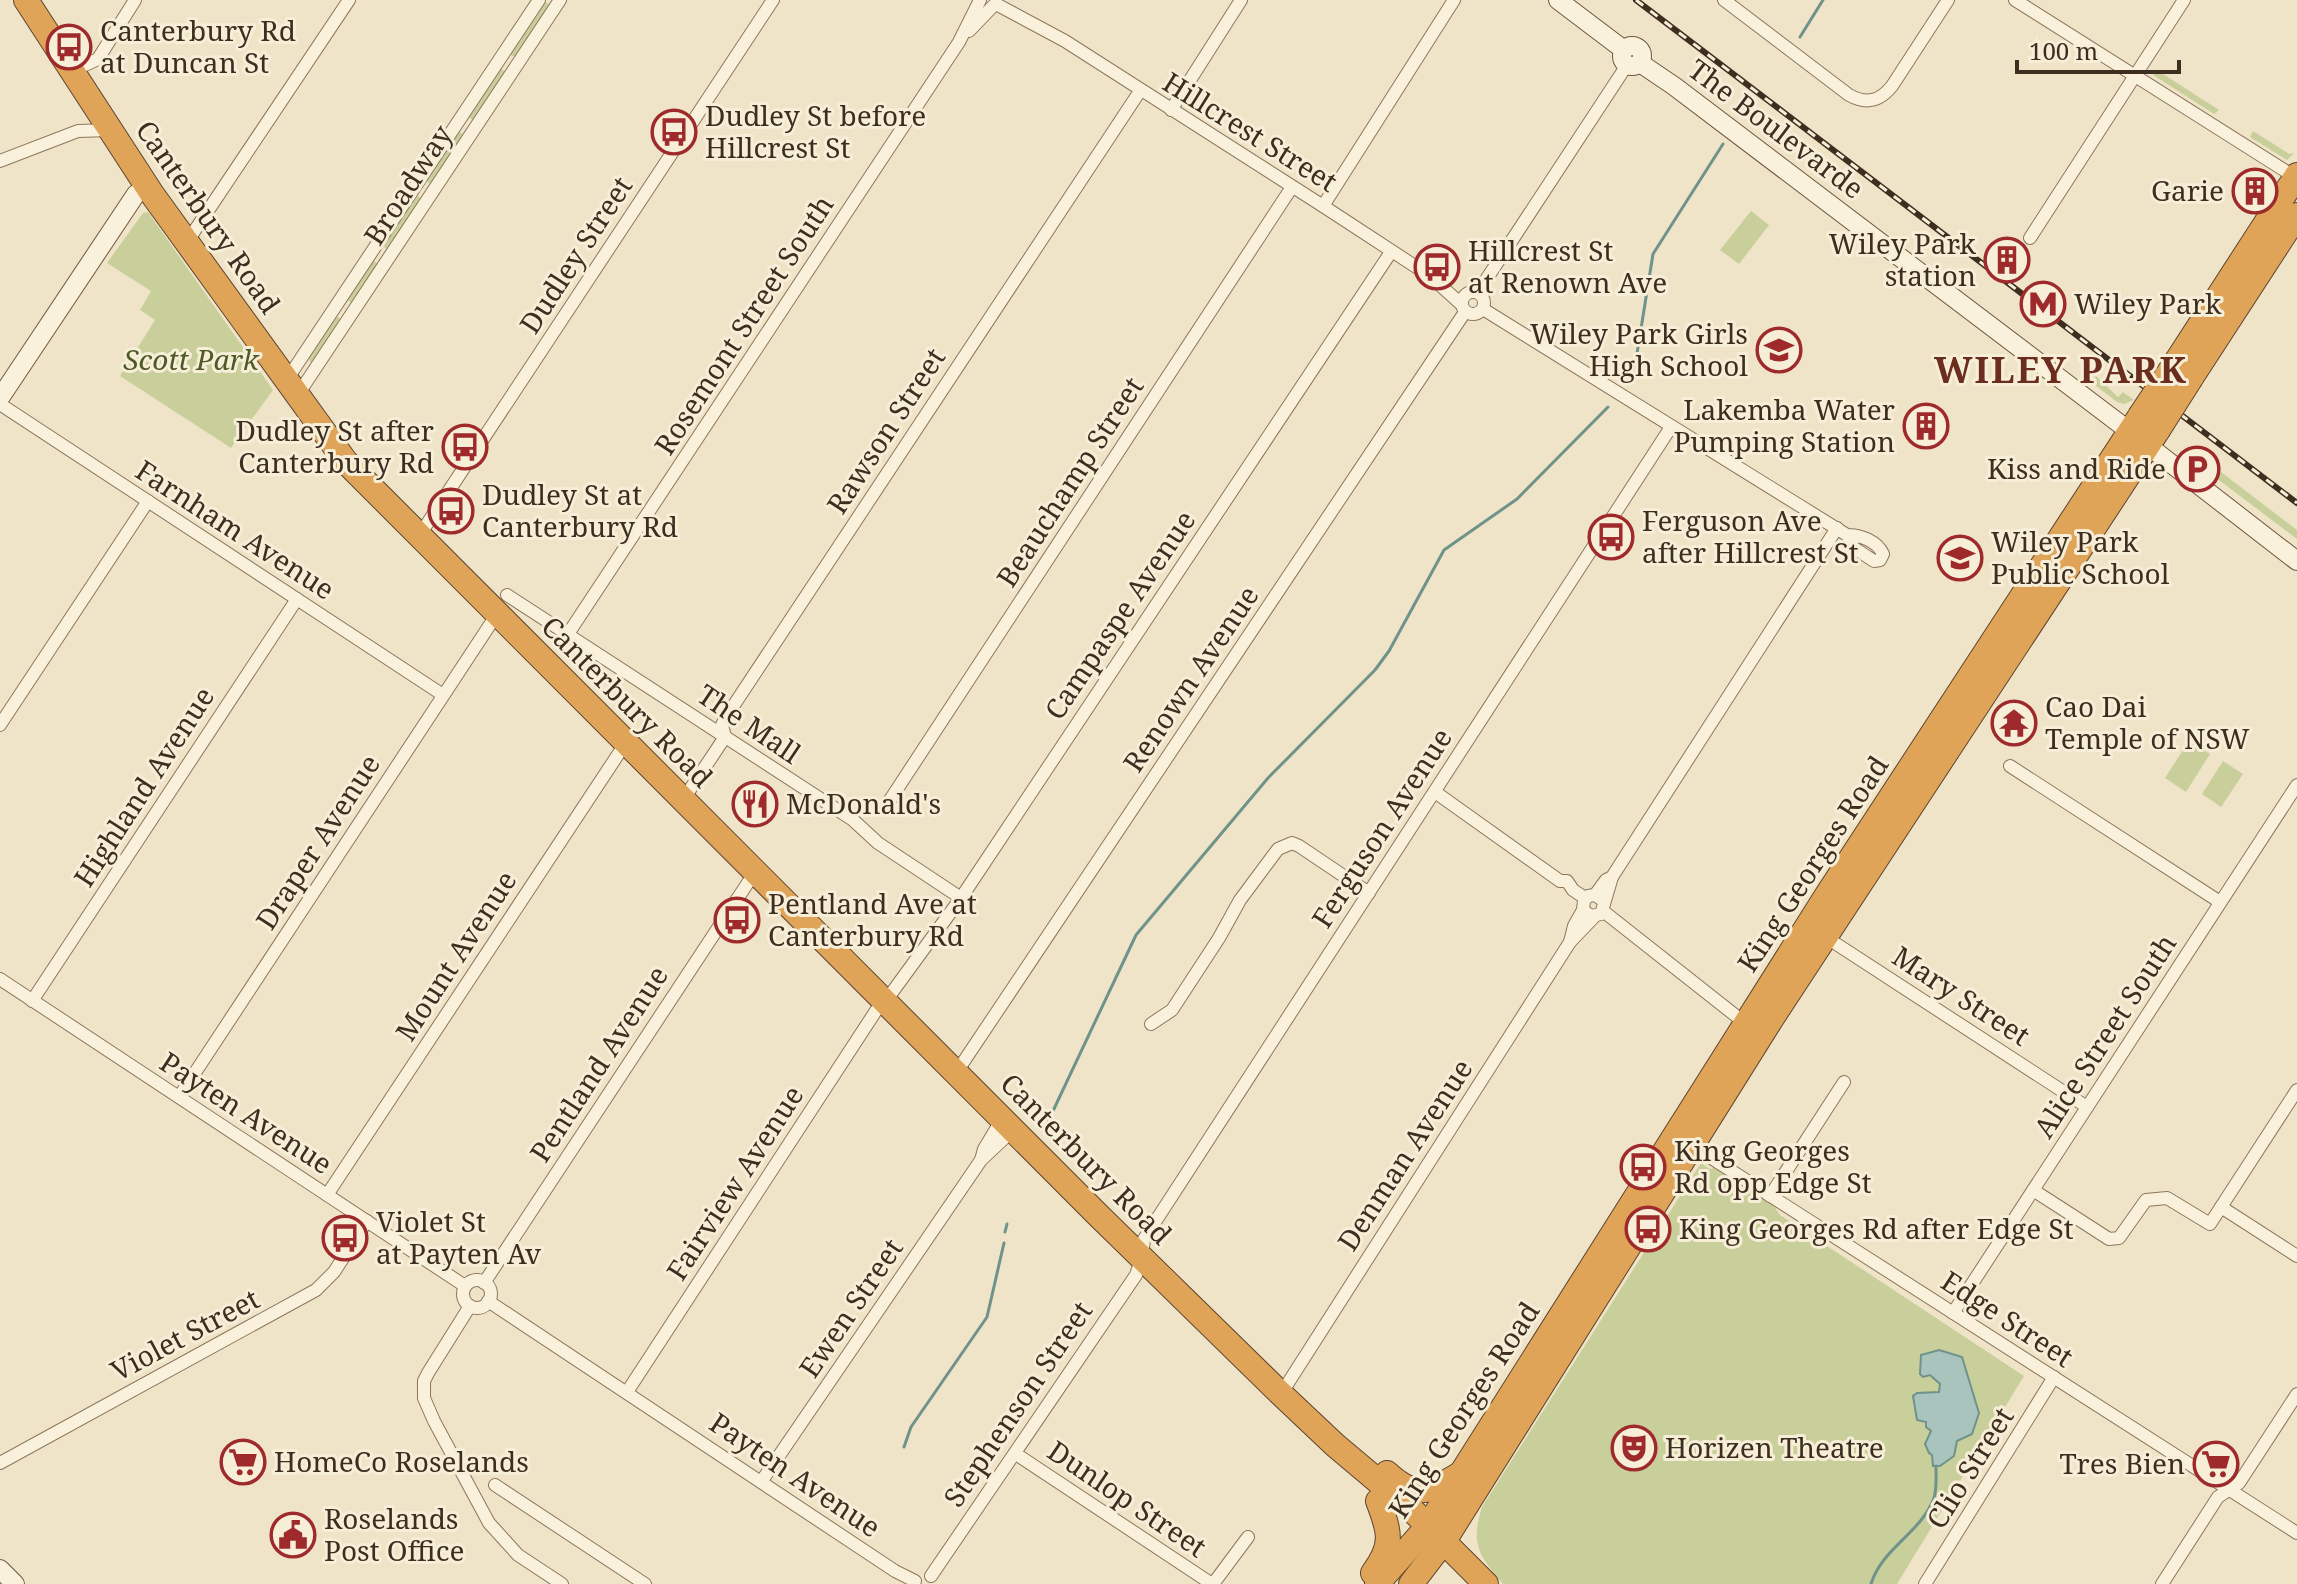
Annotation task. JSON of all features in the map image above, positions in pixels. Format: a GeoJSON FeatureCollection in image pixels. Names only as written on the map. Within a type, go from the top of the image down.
{"type":"FeatureCollection","features":[{"type":"Feature","properties":{"kind":"highway","name":"Canterbury Road"},"geometry":{"type":"LineString","coordinates":[[26,0],[147,186],[346,462],[419,536],[502,605],[625,744],[1281,1394],[1478,1582]]}},
{"type":"Feature","properties":{"kind":"highway","name":"King Georges Road"},"geometry":{"type":"LineString","coordinates":[[1411,1584],[1431,1540],[1691,1145],[1816,931],[2182,372],[2296,177]]}},
{"type":"Feature","properties":{"kind":"highway","name":"King Georges Road"},"geometry":{"type":"LineString","coordinates":[[2182,372],[2297,215]]}},
{"type":"Feature","properties":{"kind":"highway","name":"King Georges Road"},"geometry":{"type":"LineString","coordinates":[[1471,1479],[1745,1023],[1816,931]]}},
{"type":"Feature","properties":{"kind":"highway","name":"Canterbury Road"},"geometry":{"type":"LineString","coordinates":[[1335,1445],[1347,1471],[1378,1501],[1431,1540]]}},
{"type":"Feature","properties":{"kind":"highway"},"geometry":{"type":"LineString","coordinates":[[1335,1445],[1384,1471],[1408,1489],[1422,1492],[1471,1479],[1468,1541],[1478,1582]]}},
{"type":"Feature","properties":{"kind":"highway"},"geometry":{"type":"LineString","coordinates":[[1366,1584],[1389,1548],[1387,1524],[1378,1501]]}},
{"type":"Feature","properties":{"kind":"highway","name":"King Georges Road"},"geometry":{"type":"LineString","coordinates":[[1377,1584],[1431,1540]]}},
{"type":"Feature","properties":{"kind":"street"},"geometry":{"type":"LineString","coordinates":[[72,71],[98,59],[135,0]]}},
{"type":"Feature","properties":{"kind":"street"},"geometry":{"type":"LineString","coordinates":[[187,242],[349,0]]}},
{"type":"Feature","properties":{"kind":"street","name":"Broadway"},"geometry":{"type":"LineString","coordinates":[[292,389],[539,0]]}},
{"type":"Feature","properties":{"kind":"street","name":"Broadway"},"geometry":{"type":"LineString","coordinates":[[292,389],[560,0]]}},
{"type":"Feature","properties":{"kind":"street","name":"Dudley Street"},"geometry":{"type":"LineString","coordinates":[[419,536],[773,0]]}},
{"type":"Feature","properties":{"kind":"street","name":"Hillcrest Street"},"geometry":{"type":"LineString","coordinates":[[1011,0],[1046,29],[1391,252],[1430,276],[1473,292]]}},
{"type":"Feature","properties":{"kind":"street"},"geometry":{"type":"LineString","coordinates":[[1171,110],[1241,0]]}},
{"type":"Feature","properties":{"kind":"street"},"geometry":{"type":"LineString","coordinates":[[1323,206],[1454,0]]}},
{"type":"Feature","properties":{"kind":"street","name":"The Boulevarde"},"geometry":{"type":"LineString","coordinates":[[1558,0],[1630,59],[1674,86],[2144,431],[2297,561]]}},
{"type":"Feature","properties":{"kind":"street"},"geometry":{"type":"LineString","coordinates":[[1724,0],[1849,95],[1865,101],[1876,100],[1888,91],[1948,0]]}},
{"type":"Feature","properties":{"kind":"street"},"geometry":{"type":"LineString","coordinates":[[2015,0],[2296,177]]}},
{"type":"Feature","properties":{"kind":"street"},"geometry":{"type":"LineString","coordinates":[[2030,238],[2184,0]]}},
{"type":"Feature","properties":{"kind":"street","name":"Hillcrest Street"},"geometry":{"type":"LineString","coordinates":[[990,2],[1046,29]]}},
{"type":"Feature","properties":{"kind":"street","name":"Rosemont Street South"},"geometry":{"type":"LineString","coordinates":[[568,634],[959,42],[990,2]]}},
{"type":"Feature","properties":{"kind":"street"},"geometry":{"type":"LineString","coordinates":[[1473,292],[1484,301],[1483,309],[1477,314],[1463,308],[1463,297],[1473,292],[1630,59]]}},
{"type":"Feature","properties":{"kind":"street","name":"Rawson Street"},"geometry":{"type":"LineString","coordinates":[[683,800],[725,737],[722,725],[729,713],[1140,91]]}},
{"type":"Feature","properties":{"kind":"street"},"geometry":{"type":"LineString","coordinates":[[0,161],[78,131],[110,130]]}},
{"type":"Feature","properties":{"kind":"street"},"geometry":{"type":"LineString","coordinates":[[0,398],[136,194],[147,186]]}},
{"type":"Feature","properties":{"kind":"street","name":"Beauchamp Street"},"geometry":{"type":"LineString","coordinates":[[888,803],[1292,187]]}},
{"type":"Feature","properties":{"kind":"street","name":"Campaspe Avenue"},"geometry":{"type":"LineString","coordinates":[[884,1001],[961,898],[1391,252]]}},
{"type":"Feature","properties":{"kind":"street","name":"Hillcrest Street"},"geometry":{"type":"LineString","coordinates":[[1430,276],[1463,308]]}},
{"type":"Feature","properties":{"kind":"street","name":"Renown Avenue"},"geometry":{"type":"LineString","coordinates":[[956,1073],[1463,308]]}},
{"type":"Feature","properties":{"kind":"street"},"geometry":{"type":"LineString","coordinates":[[1483,309],[1671,427]]}},
{"type":"Feature","properties":{"kind":"street","name":"Farnham Avenue"},"geometry":{"type":"LineString","coordinates":[[0,404],[443,695]]}},
{"type":"Feature","properties":{"kind":"street","name":"Denman Avenue"},"geometry":{"type":"LineString","coordinates":[[1281,1394],[1612,877],[1842,532],[1671,427]]}},
{"type":"Feature","properties":{"kind":"street","name":"Ferguson Avenue"},"geometry":{"type":"LineString","coordinates":[[1142,1257],[1144,1239],[1671,427]]}},
{"type":"Feature","properties":{"kind":"street"},"geometry":{"type":"LineString","coordinates":[[0,725],[148,501]]}},
{"type":"Feature","properties":{"kind":"street","name":"Highland Avenue"},"geometry":{"type":"LineString","coordinates":[[32,1001],[297,599]]}},
{"type":"Feature","properties":{"kind":"street","name":"The Mall"},"geometry":{"type":"LineString","coordinates":[[502,605],[568,634],[853,820],[878,843],[961,898]]}},
{"type":"Feature","properties":{"kind":"street","name":"Draper Avenue"},"geometry":{"type":"LineString","coordinates":[[179,1097],[502,605]]}},
{"type":"Feature","properties":{"kind":"street","name":"Mount Avenue"},"geometry":{"type":"LineString","coordinates":[[327,1195],[625,744]]}},
{"type":"Feature","properties":{"kind":"street"},"geometry":{"type":"LineString","coordinates":[[2010,766],[2220,902]]}},
{"type":"Feature","properties":{"kind":"street","name":"Alice Street South"},"geometry":{"type":"LineString","coordinates":[[1953,1313],[2297,785]]}},
{"type":"Feature","properties":{"kind":"street"},"geometry":{"type":"LineString","coordinates":[[1435,792],[1560,881],[1567,881],[1573,890],[1745,1023]]}},
{"type":"Feature","properties":{"kind":"street"},"geometry":{"type":"LineString","coordinates":[[1151,1024],[1172,1010],[1231,914],[1278,849],[1292,843],[1299,846],[1369,893]]}},
{"type":"Feature","properties":{"kind":"street","name":"Pentland Avenue"},"geometry":{"type":"LineString","coordinates":[[484,1283],[755,872]]}},
{"type":"Feature","properties":{"kind":"street","name":"Mary Street"},"geometry":{"type":"LineString","coordinates":[[1816,931],[2087,1107]]}},
{"type":"Feature","properties":{"kind":"street","name":"Payten Avenue"},"geometry":{"type":"LineString","coordinates":[[0,979],[465,1286]]}},
{"type":"Feature","properties":{"kind":"street","name":"Fairview Avenue"},"geometry":{"type":"LineString","coordinates":[[627,1392],[884,1001]]}},
{"type":"Feature","properties":{"kind":"street"},"geometry":{"type":"LineString","coordinates":[[1770,1196],[1844,1082]]}},
{"type":"Feature","properties":{"kind":"street"},"geometry":{"type":"LineString","coordinates":[[2033,1190],[2109,1239],[2119,1238],[2146,1200],[2167,1198],[2210,1224],[2297,1090]]}},
{"type":"Feature","properties":{"kind":"street","name":"Ewen Street"},"geometry":{"type":"LineString","coordinates":[[761,1482],[981,1160],[984,1149],[1008,1125]]}},
{"type":"Feature","properties":{"kind":"street","name":"Edge Street"},"geometry":{"type":"LineString","coordinates":[[1691,1145],[2297,1533]]}},
{"type":"Feature","properties":{"kind":"street"},"geometry":{"type":"LineString","coordinates":[[2221,1207],[2297,1256]]}},
{"type":"Feature","properties":{"kind":"street","name":"Violet Street"},"geometry":{"type":"LineString","coordinates":[[0,1463],[316,1290],[334,1272],[367,1221]]}},
{"type":"Feature","properties":{"kind":"street","name":"Stephenson Street"},"geometry":{"type":"LineString","coordinates":[[933,1580],[1136,1275],[1142,1257]]}},
{"type":"Feature","properties":{"kind":"street"},"geometry":{"type":"LineString","coordinates":[[472,1281],[484,1283],[490,1293],[488,1301],[478,1308],[470,1306],[463,1295],[465,1286],[472,1281]]}},
{"type":"Feature","properties":{"kind":"street","name":"Payten Avenue"},"geometry":{"type":"LineString","coordinates":[[488,1301],[915,1582]]}},
{"type":"Feature","properties":{"kind":"street"},"geometry":{"type":"LineString","coordinates":[[470,1306],[424,1381],[424,1398],[489,1523],[518,1555],[562,1584]]}},
{"type":"Feature","properties":{"kind":"street","name":"Clio Street"},"geometry":{"type":"LineString","coordinates":[[1925,1584],[2054,1377]]}},
{"type":"Feature","properties":{"kind":"street"},"geometry":{"type":"LineString","coordinates":[[2162,1584],[2218,1497],[2239,1483],[2297,1394]]}},
{"type":"Feature","properties":{"kind":"street","name":"Dunlop Street"},"geometry":{"type":"LineString","coordinates":[[1016,1454],[1212,1584]]}},
{"type":"Feature","properties":{"kind":"street"},"geometry":{"type":"LineString","coordinates":[[495,1485],[645,1584]]}},
{"type":"Feature","properties":{"kind":"street"},"geometry":{"type":"LineString","coordinates":[[1212,1584],[1248,1537]]}},
{"type":"Feature","properties":{"kind":"street"},"geometry":{"type":"LineString","coordinates":[[0,1569],[15,1584]]}},
{"type":"Feature","properties":{"kind":"street"},"geometry":{"type":"LineString","coordinates":[[915,1582],[924,1574],[933,1580]]}},
{"type":"Feature","properties":{"kind":"green space"},"geometry":{"type":"Polygon","coordinates":[[[544,1],[550,5],[516,56],[512,56],[510,53],[544,1]]]}},
{"type":"Feature","properties":{"kind":"green space"},"geometry":{"type":"Polygon","coordinates":[[[499,68],[506,72],[476,119],[471,119],[469,116],[499,68]]]}},
{"type":"Feature","properties":{"kind":"green space"},"geometry":{"type":"Polygon","coordinates":[[[2157,70],[2219,110],[2214,114],[2153,75],[2157,70]]]}},
{"type":"Feature","properties":{"kind":"green space"},"geometry":{"type":"Polygon","coordinates":[[[458,131],[464,135],[432,184],[428,183],[426,178],[458,131]]]}},
{"type":"Feature","properties":{"kind":"green space"},"geometry":{"type":"Polygon","coordinates":[[[2253,131],[2289,154],[2294,153],[2287,160],[2250,137],[2253,131]]]}},
{"type":"Feature","properties":{"kind":"green space"},"geometry":{"type":"Polygon","coordinates":[[[416,195],[422,199],[388,249],[385,248],[383,244],[416,195]]]}},
{"type":"Feature","properties":{"kind":"green space"},"geometry":{"type":"Polygon","coordinates":[[[1751,211],[1769,225],[1739,264],[1720,250],[1751,211]]]}},
{"type":"Feature","properties":{"kind":"green space","name":"Scott Park"},"geometry":{"type":"Polygon","coordinates":[[[148,212],[273,390],[231,448],[120,376],[155,320],[140,310],[151,291],[107,263],[143,213],[148,212]]]}},
{"type":"Feature","properties":{"kind":"green space"},"geometry":{"type":"Polygon","coordinates":[[[373,261],[379,264],[351,303],[347,299],[373,261]]]}},
{"type":"Feature","properties":{"kind":"green space"},"geometry":{"type":"Polygon","coordinates":[[[336,316],[342,320],[310,362],[308,355],[336,316]]]}},
{"type":"Feature","properties":{"kind":"green space"},"geometry":{"type":"Polygon","coordinates":[[[2096,376],[2118,397],[2123,392],[2134,400],[2124,404],[2117,402],[2091,382],[2096,376]]]}},
{"type":"Feature","properties":{"kind":"green space"},"geometry":{"type":"Polygon","coordinates":[[[2200,456],[2297,530],[2297,539],[2195,462],[2200,456]]]}},
{"type":"Feature","properties":{"kind":"green space"},"geometry":{"type":"Polygon","coordinates":[[[2189,741],[2210,754],[2186,792],[2165,778],[2189,741]]]}},
{"type":"Feature","properties":{"kind":"green space"},"geometry":{"type":"Polygon","coordinates":[[[2223,761],[2243,774],[2221,807],[2202,794],[2223,761]]]}},
{"type":"Feature","properties":{"kind":"green space"},"geometry":{"type":"Polygon","coordinates":[[[1701,1163],[1773,1205],[1780,1215],[2024,1376],[1897,1584],[1503,1584],[1479,1549],[1477,1531],[1482,1507],[1701,1163]]]}},
{"type":"Feature","properties":{"kind":"water"},"geometry":{"type":"Polygon","coordinates":[[[1939,1350],[1962,1357],[1979,1413],[1972,1434],[1957,1441],[1954,1456],[1940,1466],[1933,1466],[1932,1455],[1925,1444],[1931,1431],[1926,1427],[1926,1422],[1917,1420],[1913,1396],[1939,1392],[1940,1384],[1930,1375],[1923,1377],[1920,1374],[1921,1355],[1939,1350]]]}},
{"type":"Feature","properties":{"kind":"waterway"},"geometry":{"type":"LineString","coordinates":[[1800,37],[1823,0]]}},
{"type":"Feature","properties":{"kind":"waterway"},"geometry":{"type":"LineString","coordinates":[[1627,378],[1635,366],[1653,254],[1723,144]]}},
{"type":"Feature","properties":{"kind":"waterway"},"geometry":{"type":"LineString","coordinates":[[1044,1130],[1136,935],[1268,778],[1375,670],[1389,651],[1444,550],[1517,499],[1608,407]]}},
{"type":"Feature","properties":{"kind":"waterway"},"geometry":{"type":"LineString","coordinates":[[1005,1232],[1007,1224]]}},
{"type":"Feature","properties":{"kind":"waterway"},"geometry":{"type":"LineString","coordinates":[[904,1447],[911,1427],[987,1317],[1004,1243]]}},
{"type":"Feature","properties":{"kind":"waterway"},"geometry":{"type":"LineString","coordinates":[[1871,1584],[1884,1560],[1928,1510],[1935,1494],[1936,1466]]}},
{"type":"Feature","properties":{"kind":"railway"},"geometry":{"type":"LineString","coordinates":[[1636,0],[2297,503]]}},
{"type":"Feature","properties":{"kind":"place","name":"Canterbury Rd at Duncan St"},"geometry":{"type":"Point","coordinates":[69,47]}},
{"type":"Feature","properties":{"kind":"place","name":"Dudley St before Hillcrest St"},"geometry":{"type":"Point","coordinates":[674,132]}},
{"type":"Feature","properties":{"kind":"place","name":"Garie"},"geometry":{"type":"Point","coordinates":[2255,191]}},
{"type":"Feature","properties":{"kind":"place","name":"Wiley Park station"},"geometry":{"type":"Point","coordinates":[2007,260]}},
{"type":"Feature","properties":{"kind":"place","name":"Hillcrest St at Renown Ave"},"geometry":{"type":"Point","coordinates":[1437,267]}},
{"type":"Feature","properties":{"kind":"place","name":"Wiley Park"},"geometry":{"type":"Point","coordinates":[2043,304]}},
{"type":"Feature","properties":{"kind":"place","name":"Wiley Park Girls High School"},"geometry":{"type":"Point","coordinates":[1779,350]}},
{"type":"Feature","properties":{"kind":"place","name":"Lakemba Water Pumping Station"},"geometry":{"type":"Point","coordinates":[1926,426]}},
{"type":"Feature","properties":{"kind":"place","name":"Dudley St after Canterbury Rd"},"geometry":{"type":"Point","coordinates":[465,447]}},
{"type":"Feature","properties":{"kind":"place","name":"Kiss and Ride"},"geometry":{"type":"Point","coordinates":[2197,469]}},
{"type":"Feature","properties":{"kind":"place","name":"Dudley St at Canterbury Rd"},"geometry":{"type":"Point","coordinates":[451,511]}},
{"type":"Feature","properties":{"kind":"place","name":"Ferguson Ave after Hillcrest St"},"geometry":{"type":"Point","coordinates":[1611,537]}},
{"type":"Feature","properties":{"kind":"place","name":"Wiley Park Public School"},"geometry":{"type":"Point","coordinates":[1960,558]}},
{"type":"Feature","properties":{"kind":"place","name":"Cao Dai Temple of NSW"},"geometry":{"type":"Point","coordinates":[2014,723]}},
{"type":"Feature","properties":{"kind":"place","name":"McDonald's"},"geometry":{"type":"Point","coordinates":[755,804]}},
{"type":"Feature","properties":{"kind":"place","name":"Pentland Ave at Canterbury Rd"},"geometry":{"type":"Point","coordinates":[737,920]}},
{"type":"Feature","properties":{"kind":"place","name":"King Georges Rd opp Edge St"},"geometry":{"type":"Point","coordinates":[1643,1167]}},
{"type":"Feature","properties":{"kind":"place","name":"King Georges Rd after Edge St"},"geometry":{"type":"Point","coordinates":[1648,1229]}},
{"type":"Feature","properties":{"kind":"place","name":"Violet St at Payten Av"},"geometry":{"type":"Point","coordinates":[345,1238]}},
{"type":"Feature","properties":{"kind":"place","name":"Horizen Theatre"},"geometry":{"type":"Point","coordinates":[1634,1448]}},
{"type":"Feature","properties":{"kind":"place","name":"HomeCo Roselands"},"geometry":{"type":"Point","coordinates":[243,1462]}},
{"type":"Feature","properties":{"kind":"place","name":"Tres Bien"},"geometry":{"type":"Point","coordinates":[2216,1464]}},
{"type":"Feature","properties":{"kind":"place","name":"Roselands Post Office"},"geometry":{"type":"Point","coordinates":[293,1535]}},
{"type":"Feature","properties":{"kind":"district","name":"WILEY PARK"},"geometry":{"type":"Point","coordinates":[2061,370]}}]}
